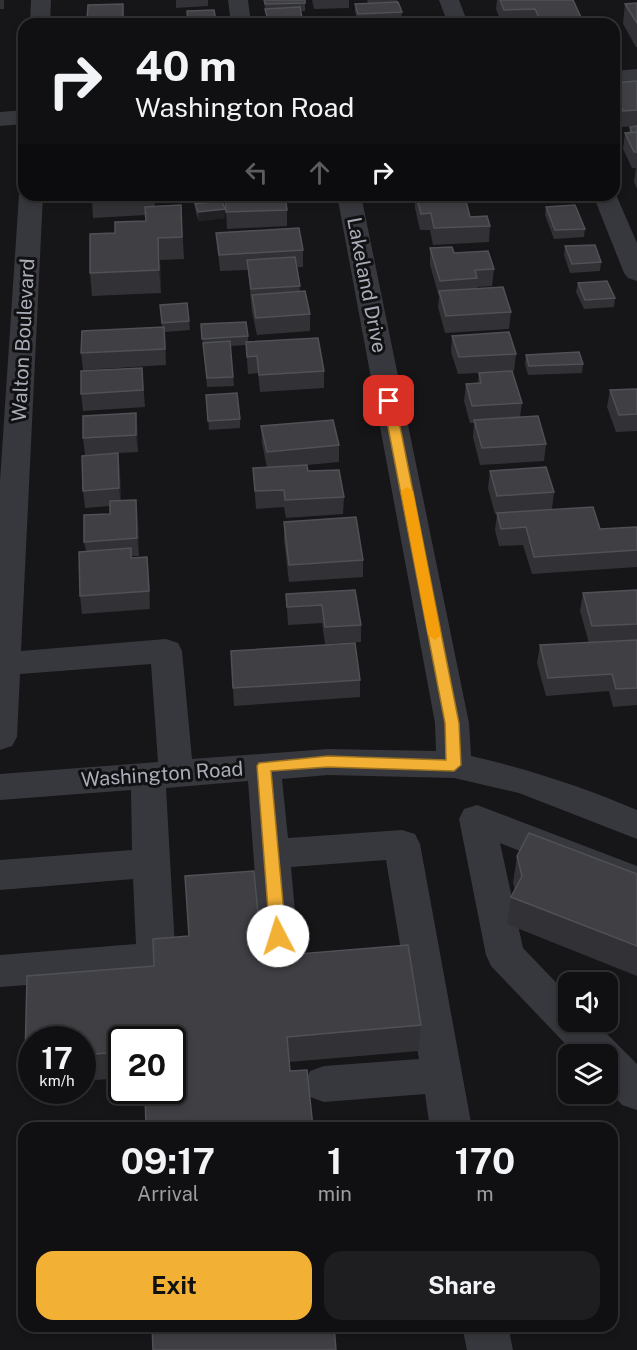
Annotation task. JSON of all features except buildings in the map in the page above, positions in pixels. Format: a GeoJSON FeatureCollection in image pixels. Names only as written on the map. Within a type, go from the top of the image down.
{"type":"FeatureCollection","features":[{"type":"Feature","properties":{"kind":"street"},"geometry":{"type":"LineString","coordinates":[[40,18],[41,0]]}},
{"type":"Feature","properties":{"kind":"street"},"geometry":{"type":"LineString","coordinates":[[237,0],[240,18]]}},
{"type":"Feature","properties":{"kind":"street"},"geometry":{"type":"LineString","coordinates":[[449,0],[456,18]]}},
{"type":"Feature","properties":{"kind":"street"},"geometry":{"type":"LineString","coordinates":[[620,76],[637,75]]}},
{"type":"Feature","properties":{"kind":"street"},"geometry":{"type":"LineString","coordinates":[[0,119],[18,118]]}},
{"type":"Feature","properties":{"kind":"street","name":"Walton Boulevard"},"geometry":{"type":"LineString","coordinates":[[0,737],[2,664],[31,201]]}},
{"type":"Feature","properties":{"kind":"street","name":"Lakeland Drive"},"geometry":{"type":"LineString","coordinates":[[350,201],[452,723],[454,765]]}},
{"type":"Feature","properties":{"kind":"street"},"geometry":{"type":"LineString","coordinates":[[607,201],[637,273]]}},
{"type":"Feature","properties":{"kind":"street"},"geometry":{"type":"LineString","coordinates":[[0,971],[164,961],[151,863],[162,774],[166,651],[2,664]]}},
{"type":"Feature","properties":{"kind":"street","name":"Washington Road"},"geometry":{"type":"LineString","coordinates":[[0,787],[328,762],[454,765],[523,782],[586,803],[637,825]]}},
{"type":"Feature","properties":{"kind":"street"},"geometry":{"type":"LineString","coordinates":[[264,766],[271,854],[285,956]]}},
{"type":"Feature","properties":{"kind":"street"},"geometry":{"type":"LineString","coordinates":[[558,1010],[505,955],[477,819],[637,882]]}},
{"type":"Feature","properties":{"kind":"street"},"geometry":{"type":"LineString","coordinates":[[271,854],[402,844],[402,948],[442,1076],[450,1122]]}},
{"type":"Feature","properties":{"kind":"street"},"geometry":{"type":"LineString","coordinates":[[0,875],[151,863]]}},
{"type":"Feature","properties":{"kind":"street"},"geometry":{"type":"LineString","coordinates":[[580,1032],[591,1044]]}},
{"type":"Feature","properties":{"kind":"street"},"geometry":{"type":"LineString","coordinates":[[618,1072],[637,1092]]}},
{"type":"Feature","properties":{"kind":"street"},"geometry":{"type":"LineString","coordinates":[[324,1084],[442,1076]]}},
{"type":"Feature","properties":{"kind":"street"},"geometry":{"type":"LineString","coordinates":[[487,1332],[490,1350]]}},
{"type":"Feature","properties":{"kind":"slow traffic"},"geometry":{"type":"LineString","coordinates":[[407,491],[435,635]]}},
{"type":"Feature","properties":{"kind":"route"},"geometry":{"type":"LineString","coordinates":[[278,936],[264,766],[328,762],[454,765],[452,723],[389,401]]}}]}
